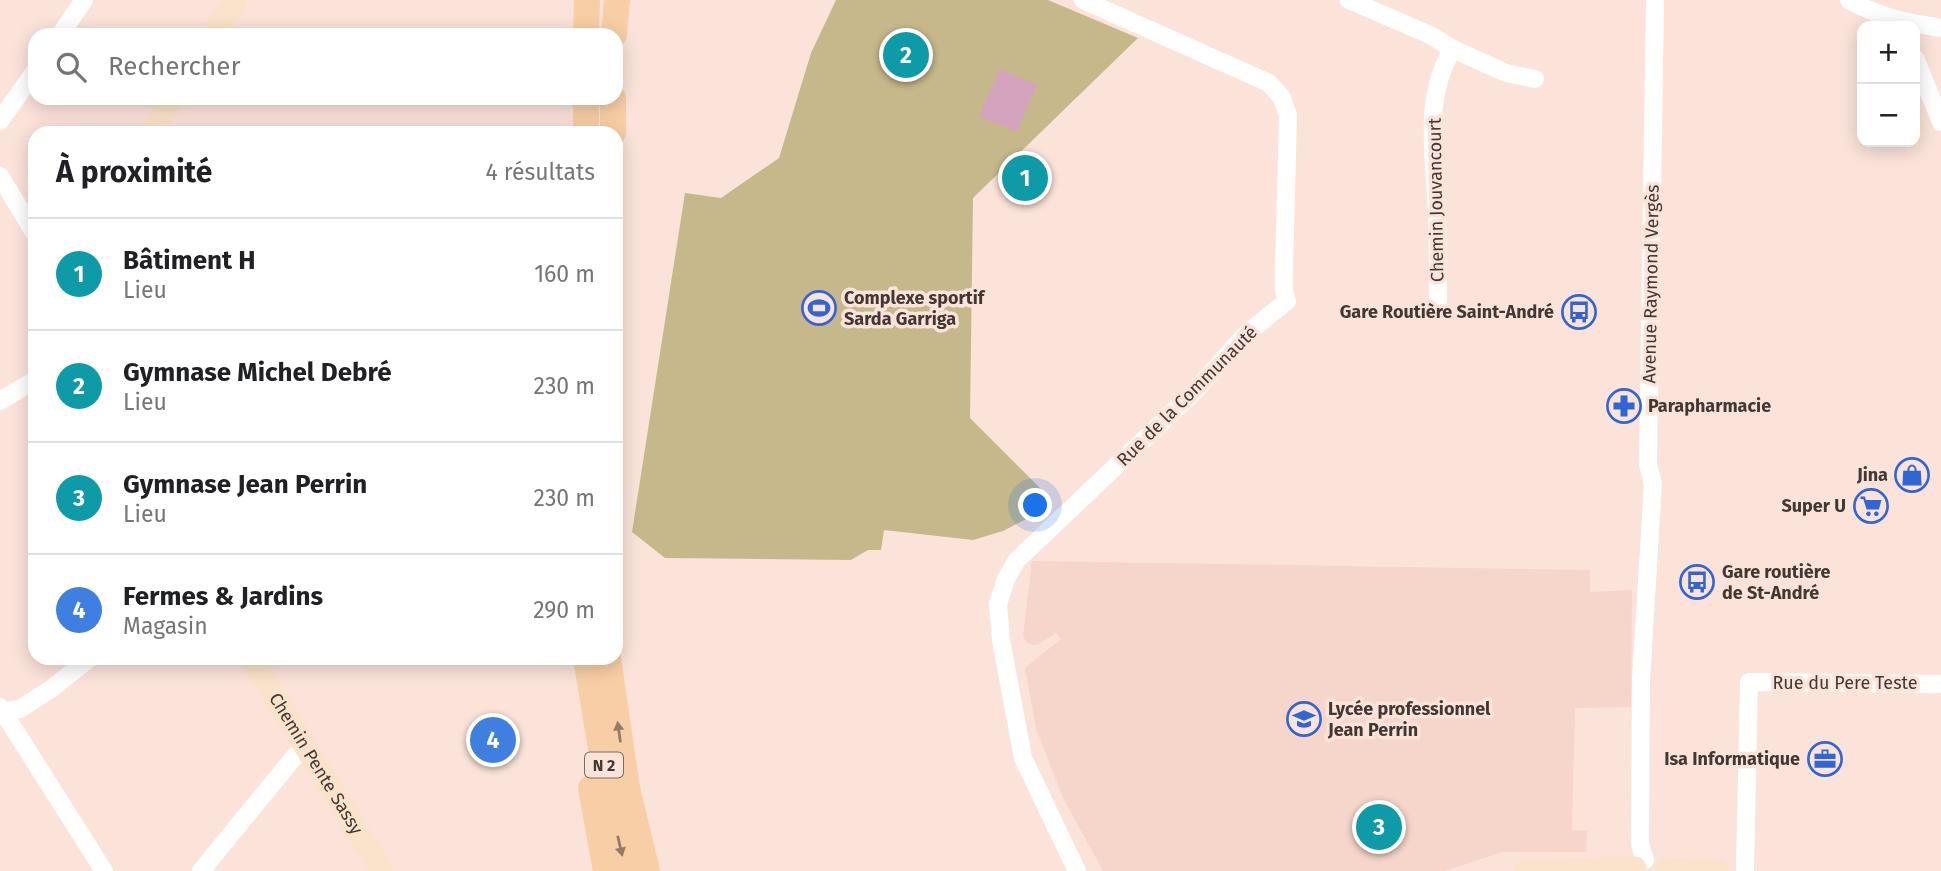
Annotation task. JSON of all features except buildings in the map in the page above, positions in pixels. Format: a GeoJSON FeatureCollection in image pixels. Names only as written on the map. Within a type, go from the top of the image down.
{"type":"FeatureCollection","features":[{"type":"Feature","properties":{"kind":"highway"},"geometry":{"type":"LineString","coordinates":[[586,28],[587,0]]}},
{"type":"Feature","properties":{"kind":"highway"},"geometry":{"type":"LineString","coordinates":[[614,28],[616,0]]}},
{"type":"Feature","properties":{"kind":"highway"},"geometry":{"type":"LineString","coordinates":[[586,105],[586,126]]}},
{"type":"Feature","properties":{"kind":"highway"},"geometry":{"type":"LineString","coordinates":[[613,105],[613,126]]}},
{"type":"Feature","properties":{"kind":"highway"},"geometry":{"type":"LineString","coordinates":[[573,665],[593,804],[606,871]]}},
{"type":"Feature","properties":{"kind":"highway","name":"N 2"},"geometry":{"type":"LineString","coordinates":[[587,665],[608,790],[626,871]]}},
{"type":"Feature","properties":{"kind":"highway","name":"N 2"},"geometry":{"type":"LineString","coordinates":[[609,665],[627,788],[647,871]]}},
{"type":"Feature","properties":{"kind":"main road"},"geometry":{"type":"LineString","coordinates":[[218,28],[236,0]]}},
{"type":"Feature","properties":{"kind":"main road"},"geometry":{"type":"LineString","coordinates":[[155,126],[169,105]]}},
{"type":"Feature","properties":{"kind":"main road","name":"Chemin Pente Sassy"},"geometry":{"type":"LineString","coordinates":[[255,665],[382,871]]}},
{"type":"Feature","properties":{"kind":"main road"},"geometry":{"type":"LineString","coordinates":[[1525,871],[1649,868],[1717,871]]}},
{"type":"Feature","properties":{"kind":"street"},"geometry":{"type":"LineString","coordinates":[[65,28],[84,0]]}},
{"type":"Feature","properties":{"kind":"street","name":"Rue de la Communauté"},"geometry":{"type":"LineString","coordinates":[[1077,871],[1023,758],[1001,640],[999,604],[1006,579],[1017,559],[1195,391],[1245,335],[1287,301],[1284,269],[1288,115],[1282,99],[1269,83],[1083,0]]}},
{"type":"Feature","properties":{"kind":"street"},"geometry":{"type":"LineString","coordinates":[[1349,0],[1430,35],[1453,50],[1506,73],[1535,79]]}},
{"type":"Feature","properties":{"kind":"street","name":"Avenue Raymond Vergès"},"geometry":{"type":"LineString","coordinates":[[1649,868],[1640,844],[1641,680],[1653,484],[1648,464],[1655,0]]}},
{"type":"Feature","properties":{"kind":"street"},"geometry":{"type":"LineString","coordinates":[[1849,0],[1896,21]]}},
{"type":"Feature","properties":{"kind":"street"},"geometry":{"type":"LineString","coordinates":[[1920,26],[1941,28]]}},
{"type":"Feature","properties":{"kind":"street","name":"Chemin Jouvancourt"},"geometry":{"type":"LineString","coordinates":[[1438,301],[1433,131],[1440,78],[1453,50]]}},
{"type":"Feature","properties":{"kind":"street"},"geometry":{"type":"LineString","coordinates":[[1920,67],[1941,122]]}},
{"type":"Feature","properties":{"kind":"street"},"geometry":{"type":"LineString","coordinates":[[0,121],[28,81]]}},
{"type":"Feature","properties":{"kind":"street"},"geometry":{"type":"LineString","coordinates":[[0,176],[28,222]]}},
{"type":"Feature","properties":{"kind":"street"},"geometry":{"type":"LineString","coordinates":[[0,401],[28,384]]}},
{"type":"Feature","properties":{"kind":"street"},"geometry":{"type":"LineString","coordinates":[[81,665],[20,709],[1,710],[104,871]]}},
{"type":"Feature","properties":{"kind":"street","name":"Rue du Pere Teste"},"geometry":{"type":"LineString","coordinates":[[1745,871],[1749,682],[1941,684]]}},
{"type":"Feature","properties":{"kind":"street"},"geometry":{"type":"LineString","coordinates":[[201,871],[295,756],[308,752]]}},
{"type":"Feature","properties":{"kind":"shaded area","name":"Complexe sportif Sarda Garriga"},"geometry":{"type":"Polygon","coordinates":[[[836,0],[1048,0],[1138,38],[973,198],[970,418],[1046,494],[1043,497],[1052,506],[1003,531],[973,540],[884,530],[881,550],[868,550],[851,560],[665,558],[632,532],[685,193],[721,198],[779,158],[811,53],[836,0]]]}},
{"type":"Feature","properties":{"kind":"shaded area"},"geometry":{"type":"Polygon","coordinates":[[[1000,69],[1037,85],[1017,132],[979,116],[1000,69]]]}},
{"type":"Feature","properties":{"kind":"shaded area","name":"Lycée professionnel Jean Perrin"},"geometry":{"type":"Polygon","coordinates":[[[1032,561],[1590,570],[1590,592],[1632,590],[1631,707],[1575,708],[1572,830],[1587,831],[1586,852],[1502,852],[1445,871],[1103,871],[1063,798],[1036,729],[1025,668],[1061,639],[1056,633],[1034,645],[1027,643],[1023,636],[1032,561]]]}},
{"type":"Feature","properties":{"kind":"place","name":"Gymnase Michel Debré"},"geometry":{"type":"Point","coordinates":[906,55]}},
{"type":"Feature","properties":{"kind":"place","name":"Bâtiment H"},"geometry":{"type":"Point","coordinates":[1025,178]}},
{"type":"Feature","properties":{"kind":"place","name":"Complexe sportif Sarda Garriga"},"geometry":{"type":"Point","coordinates":[819,308]}},
{"type":"Feature","properties":{"kind":"place","name":"Gare Routière Saint-André"},"geometry":{"type":"Point","coordinates":[1579,312]}},
{"type":"Feature","properties":{"kind":"place","name":"Parapharmacie"},"geometry":{"type":"Point","coordinates":[1624,406]}},
{"type":"Feature","properties":{"kind":"place","name":"Jina"},"geometry":{"type":"Point","coordinates":[1912,475]}},
{"type":"Feature","properties":{"kind":"place","name":"Super U"},"geometry":{"type":"Point","coordinates":[1871,506]}},
{"type":"Feature","properties":{"kind":"place","name":"Gare routière de St-André"},"geometry":{"type":"Point","coordinates":[1697,582]}},
{"type":"Feature","properties":{"kind":"place","name":"Lycée professionnel Jean Perrin"},"geometry":{"type":"Point","coordinates":[1304,719]}},
{"type":"Feature","properties":{"kind":"place","name":"Fermes & Jardins"},"geometry":{"type":"Point","coordinates":[493,740]}},
{"type":"Feature","properties":{"kind":"place","name":"Isa Informatique"},"geometry":{"type":"Point","coordinates":[1825,759]}},
{"type":"Feature","properties":{"kind":"place","name":"Gymnase Jean Perrin"},"geometry":{"type":"Point","coordinates":[1379,827]}}]}
